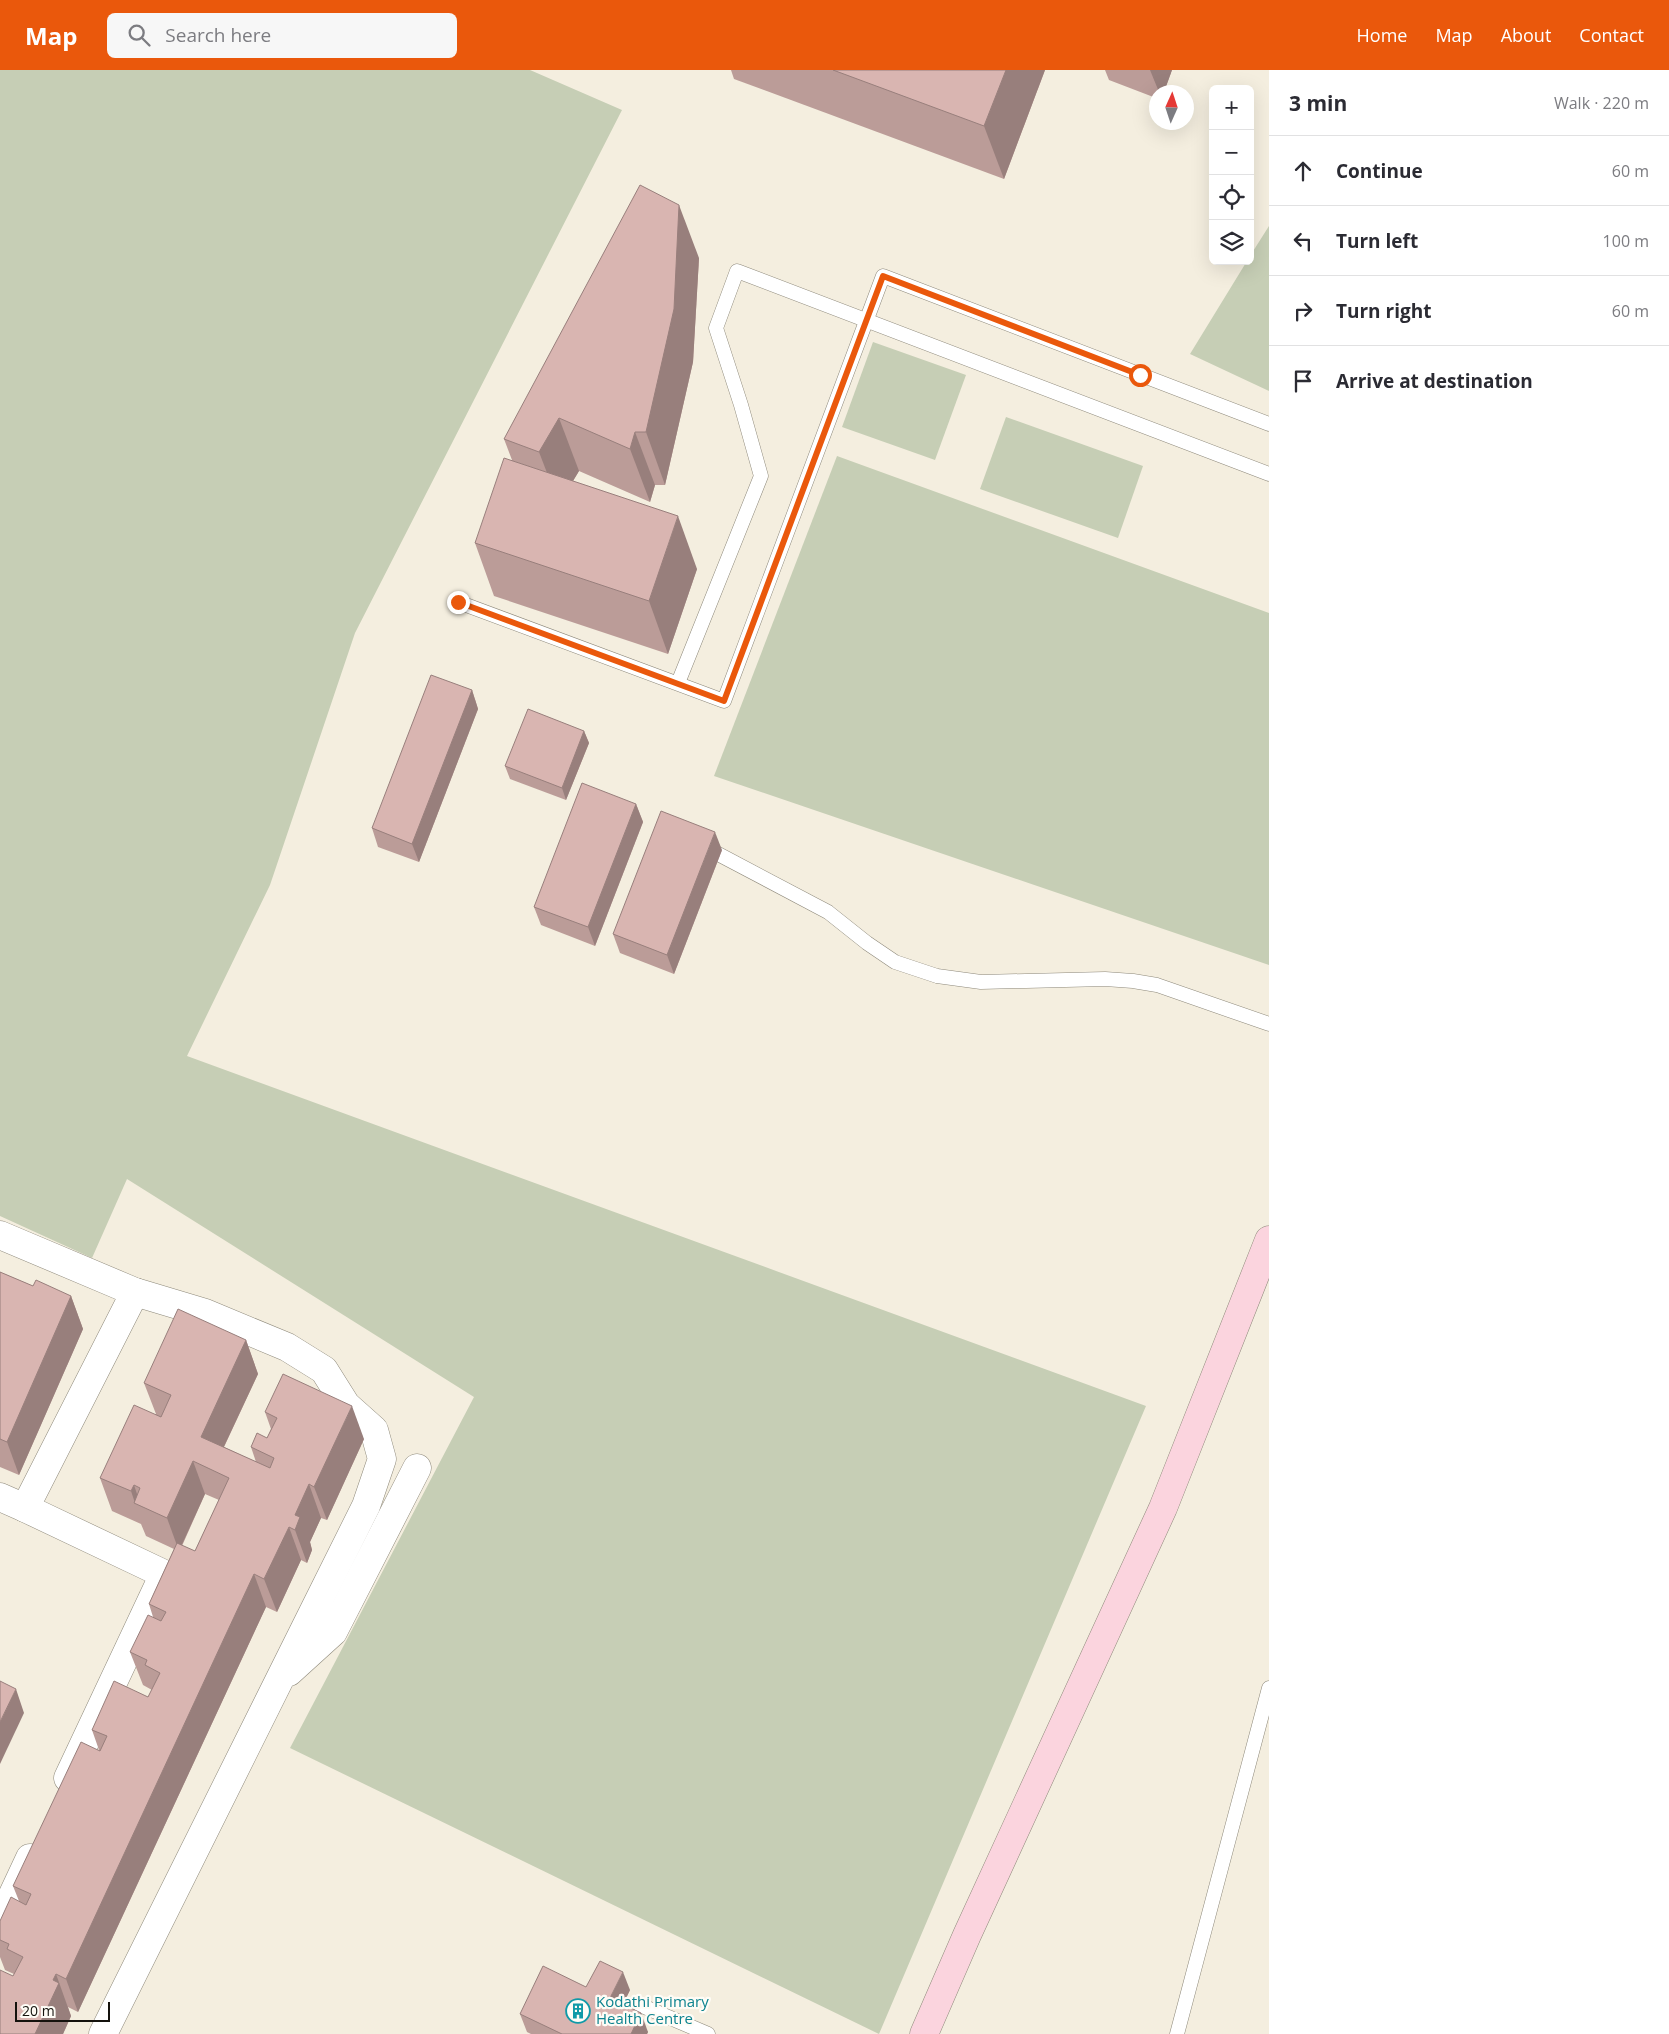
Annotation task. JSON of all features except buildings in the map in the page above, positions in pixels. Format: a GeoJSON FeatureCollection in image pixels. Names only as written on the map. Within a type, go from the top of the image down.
{"type":"FeatureCollection","features":[{"type":"Feature","properties":{"kind":"street"},"geometry":{"type":"LineString","coordinates":[[0,1235],[135,1292],[205,1313],[287,1347],[324,1370],[346,1405],[374,1430],[382,1459],[366,1506],[103,2034]]}},
{"type":"Feature","properties":{"kind":"street"},"geometry":{"type":"LineString","coordinates":[[924,2034],[966,1935],[1163,1508],[1269,1240]]}},
{"type":"Feature","properties":{"kind":"street"},"geometry":{"type":"LineString","coordinates":[[25,1508],[135,1292]]}},
{"type":"Feature","properties":{"kind":"street"},"geometry":{"type":"LineString","coordinates":[[277,1683],[333,1632],[417,1468]]}},
{"type":"Feature","properties":{"kind":"street"},"geometry":{"type":"LineString","coordinates":[[0,1497],[164,1574],[58,1800]]}},
{"type":"Feature","properties":{"kind":"street"},"geometry":{"type":"LineString","coordinates":[[0,1922],[8,1887],[41,1836]]}},
{"type":"Feature","properties":{"kind":"lane"},"geometry":{"type":"LineString","coordinates":[[678,683],[761,476],[741,405],[716,328],[737,271],[1269,474]]}},
{"type":"Feature","properties":{"kind":"lane"},"geometry":{"type":"LineString","coordinates":[[458,602],[724,701],[883,276],[1269,424]]}},
{"type":"Feature","properties":{"kind":"lane"},"geometry":{"type":"LineString","coordinates":[[687,837],[828,912],[867,943],[895,962],[937,976],[981,982],[1087,979],[1133,981],[1157,985],[1269,1024]]}},
{"type":"Feature","properties":{"kind":"lane"},"geometry":{"type":"LineString","coordinates":[[1177,2034],[1269,1688]]}},
{"type":"Feature","properties":{"kind":"lane"},"geometry":{"type":"LineString","coordinates":[[640,2005],[708,2034]]}},
{"type":"Feature","properties":{"kind":"green space"},"geometry":{"type":"Polygon","coordinates":[[[0,70],[530,70],[622,110],[355,633],[270,885],[187,1056],[1146,1406],[879,2034],[290,1748],[474,1397],[127,1179],[92,1258],[0,1216],[0,70]]]}},
{"type":"Feature","properties":{"kind":"green space"},"geometry":{"type":"Polygon","coordinates":[[[1269,226],[1269,391],[1190,354],[1245,265],[1254,265],[1254,250],[1269,226]]]}},
{"type":"Feature","properties":{"kind":"green space"},"geometry":{"type":"Polygon","coordinates":[[[873,342],[966,375],[935,460],[842,427],[873,342]]]}},
{"type":"Feature","properties":{"kind":"green space"},"geometry":{"type":"Polygon","coordinates":[[[1006,417],[1143,466],[1118,538],[980,489],[1006,417]]]}},
{"type":"Feature","properties":{"kind":"green space"},"geometry":{"type":"Polygon","coordinates":[[[837,456],[1269,613],[1269,965],[714,776],[837,456]]]}},
{"type":"Feature","properties":{"kind":"place","name":"Kodathi Primary Health Centre"},"geometry":{"type":"Point","coordinates":[578,2011]}},
{"type":"Feature","properties":{"kind":"route"},"geometry":{"type":"LineString","coordinates":[[458,602],[724,701],[883,276],[1140,375]]}}]}
